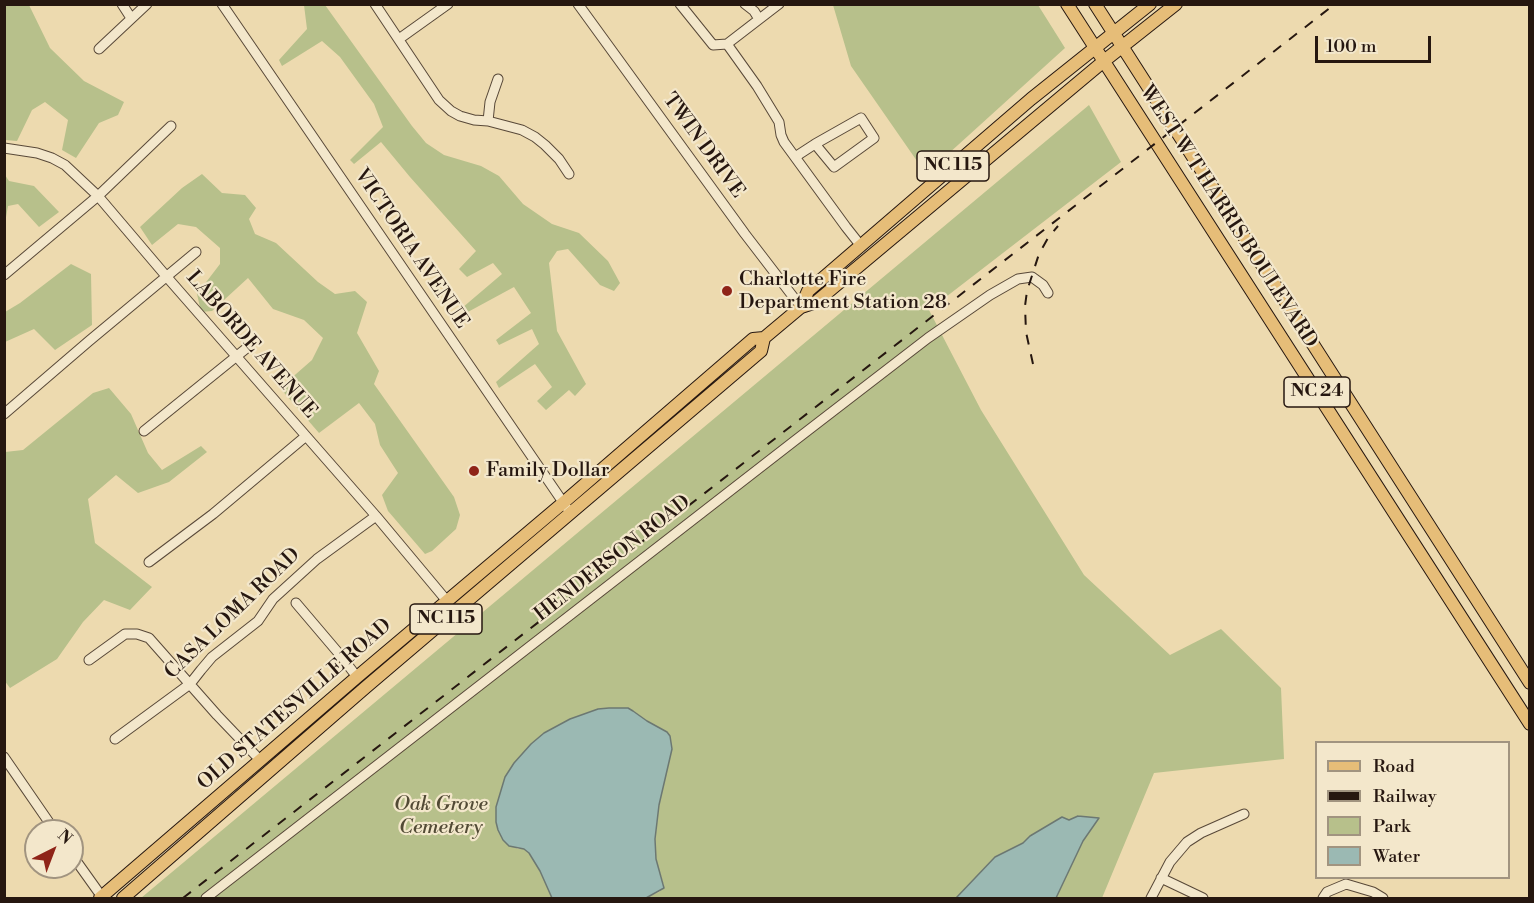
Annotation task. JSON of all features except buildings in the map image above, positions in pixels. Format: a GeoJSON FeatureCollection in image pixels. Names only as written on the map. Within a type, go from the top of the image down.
{"type":"FeatureCollection","features":[{"type":"Feature","properties":{"kind":"main road","name":"WEST W T HARRIS BOULEVARD"},"geometry":{"type":"LineString","coordinates":[[1067,4],[1530,724]]}},
{"type":"Feature","properties":{"kind":"main road","name":"WEST W T HARRIS BOULEVARD"},"geometry":{"type":"LineString","coordinates":[[1095,4],[1530,683]]}},
{"type":"Feature","properties":{"kind":"main road","name":"OLD STATESVILLE ROAD"},"geometry":{"type":"LineString","coordinates":[[801,307],[808,291],[1031,99],[1150,4]]}},
{"type":"Feature","properties":{"kind":"main road","name":"OLD STATESVILLE ROAD"},"geometry":{"type":"LineString","coordinates":[[123,898],[375,680],[753,339],[764,338],[801,307],[816,302],[1104,61],[1176,4]]}},
{"type":"Feature","properties":{"kind":"main road","name":"OLD STATESVILLE ROAD"},"geometry":{"type":"LineString","coordinates":[[101,898],[447,601],[567,508]]}},
{"type":"Feature","properties":{"kind":"street"},"geometry":{"type":"LineString","coordinates":[[122,4],[131,18]]}},
{"type":"Feature","properties":{"kind":"street"},"geometry":{"type":"LineString","coordinates":[[99,49],[147,4]]}},
{"type":"Feature","properties":{"kind":"street","name":"VICTORIA AVENUE"},"geometry":{"type":"LineString","coordinates":[[222,4],[567,508]]}},
{"type":"Feature","properties":{"kind":"street"},"geometry":{"type":"LineString","coordinates":[[375,4],[439,100],[450,111],[474,120],[488,121],[522,130],[545,145],[559,159],[569,174]]}},
{"type":"Feature","properties":{"kind":"street"},"geometry":{"type":"LineString","coordinates":[[399,39],[448,4]]}},
{"type":"Feature","properties":{"kind":"street","name":"TWIN DRIVE"},"geometry":{"type":"LineString","coordinates":[[578,4],[744,234],[801,307]]}},
{"type":"Feature","properties":{"kind":"street"},"geometry":{"type":"LineString","coordinates":[[680,4],[713,45],[727,44],[779,4]]}},
{"type":"Feature","properties":{"kind":"street"},"geometry":{"type":"LineString","coordinates":[[745,4],[754,11],[759,19]]}},
{"type":"Feature","properties":{"kind":"street"},"geometry":{"type":"LineString","coordinates":[[727,44],[779,122],[784,142],[861,246]]}},
{"type":"Feature","properties":{"kind":"street"},"geometry":{"type":"LineString","coordinates":[[488,121],[490,102],[498,80]]}},
{"type":"Feature","properties":{"kind":"street"},"geometry":{"type":"LineString","coordinates":[[795,157],[816,144],[861,118],[874,138],[834,166],[816,144]]}},
{"type":"Feature","properties":{"kind":"street"},"geometry":{"type":"LineString","coordinates":[[4,275],[98,196],[171,126]]}},
{"type":"Feature","properties":{"kind":"street","name":"LABORDE AVENUE"},"geometry":{"type":"LineString","coordinates":[[4,148],[37,153],[52,158],[65,165],[98,196],[447,601]]}},
{"type":"Feature","properties":{"kind":"street"},"geometry":{"type":"LineString","coordinates":[[4,414],[196,252]]}},
{"type":"Feature","properties":{"kind":"street","name":"HENDERSON ROAD"},"geometry":{"type":"LineString","coordinates":[[206,898],[937,332],[990,295],[1018,279],[1032,277],[1043,285],[1048,293]]}},
{"type":"Feature","properties":{"kind":"street"},"geometry":{"type":"LineString","coordinates":[[144,431],[248,347]]}},
{"type":"Feature","properties":{"kind":"street"},"geometry":{"type":"LineString","coordinates":[[149,562],[213,514],[306,436]]}},
{"type":"Feature","properties":{"kind":"street","name":"CASA LOMA ROAD"},"geometry":{"type":"LineString","coordinates":[[115,739],[190,684],[212,657],[258,621],[278,594],[317,559],[376,516]]}},
{"type":"Feature","properties":{"kind":"street"},"geometry":{"type":"LineString","coordinates":[[296,603],[357,677]]}},
{"type":"Feature","properties":{"kind":"street"},"geometry":{"type":"LineString","coordinates":[[89,660],[125,634],[137,634],[149,638],[260,760]]}},
{"type":"Feature","properties":{"kind":"street"},"geometry":{"type":"LineString","coordinates":[[4,757],[47,819]]}},
{"type":"Feature","properties":{"kind":"street"},"geometry":{"type":"LineString","coordinates":[[1151,898],[1175,855],[1187,842],[1201,833],[1244,814]]}},
{"type":"Feature","properties":{"kind":"street"},"geometry":{"type":"LineString","coordinates":[[84,873],[101,898]]}},
{"type":"Feature","properties":{"kind":"street"},"geometry":{"type":"LineString","coordinates":[[1161,878],[1203,898]]}},
{"type":"Feature","properties":{"kind":"street"},"geometry":{"type":"LineString","coordinates":[[1323,898],[1326,892],[1347,884],[1373,892],[1383,898]]}},
{"type":"Feature","properties":{"kind":"green space"},"geometry":{"type":"Polygon","coordinates":[[[5,4],[29,5],[50,48],[84,81],[124,102],[118,115],[99,123],[76,158],[62,150],[68,120],[45,102],[32,110],[17,141],[5,140],[5,4]]]}},
{"type":"Feature","properties":{"kind":"green space"},"geometry":{"type":"Polygon","coordinates":[[[304,5],[325,5],[426,143],[444,155],[481,166],[499,176],[523,204],[552,224],[579,233],[608,261],[620,283],[614,291],[600,285],[568,249],[557,251],[549,263],[557,331],[586,384],[575,396],[569,390],[546,410],[537,401],[552,387],[535,364],[499,388],[496,382],[539,344],[532,329],[499,345],[496,340],[531,313],[514,287],[466,313],[462,308],[502,274],[493,263],[467,277],[459,269],[476,251],[381,142],[354,164],[350,160],[383,127],[374,104],[340,57],[322,41],[282,66],[279,60],[307,29],[304,5]]]}},
{"type":"Feature","properties":{"kind":"green space"},"geometry":{"type":"Polygon","coordinates":[[[833,5],[1038,5],[1065,48],[926,174],[851,66],[833,5]]]}},
{"type":"Feature","properties":{"kind":"green space","name":"Oak Grove Cemetery"},"geometry":{"type":"Polygon","coordinates":[[[1089,105],[1121,162],[929,310],[981,410],[1084,575],[1170,655],[1221,629],[1281,688],[1284,759],[1154,773],[1102,898],[1056,898],[1083,841],[1098,818],[1069,820],[1030,836],[1023,843],[995,857],[956,898],[646,898],[664,888],[656,859],[655,839],[659,805],[647,721],[628,708],[598,709],[570,719],[545,733],[531,744],[508,772],[496,822],[498,830],[503,840],[529,853],[552,898],[141,898],[1089,105]]]}},
{"type":"Feature","properties":{"kind":"green space"},"geometry":{"type":"Polygon","coordinates":[[[202,174],[222,193],[245,195],[256,208],[249,219],[255,234],[276,243],[318,282],[335,294],[355,291],[367,302],[357,333],[379,371],[374,384],[454,497],[460,515],[456,529],[432,551],[425,554],[388,511],[382,495],[398,473],[380,445],[375,424],[359,403],[319,433],[280,388],[312,360],[323,338],[304,320],[273,309],[248,278],[212,311],[201,312],[197,294],[220,264],[220,248],[196,227],[178,224],[152,245],[140,227],[182,188],[202,174]]]}},
{"type":"Feature","properties":{"kind":"green space"},"geometry":{"type":"Polygon","coordinates":[[[5,175],[9,181],[34,186],[59,212],[39,227],[18,204],[8,206],[5,223],[5,175]]]}},
{"type":"Feature","properties":{"kind":"green space"},"geometry":{"type":"Polygon","coordinates":[[[71,264],[91,274],[92,325],[55,350],[34,329],[5,342],[5,312],[71,264]]]}},
{"type":"Feature","properties":{"kind":"green space"},"geometry":{"type":"Polygon","coordinates":[[[109,388],[131,414],[148,453],[162,470],[201,446],[207,452],[169,482],[138,493],[116,475],[88,499],[95,543],[152,587],[130,610],[104,600],[83,622],[57,659],[10,688],[4,680],[5,452],[23,450],[93,393],[109,388]]]}},
{"type":"Feature","properties":{"kind":"water"},"geometry":{"type":"Polygon","coordinates":[[[628,708],[670,736],[672,749],[659,805],[655,839],[656,859],[664,888],[646,898],[552,898],[529,853],[524,849],[509,846],[498,830],[496,807],[505,777],[514,763],[544,733],[570,719],[598,709],[628,708]]]}},
{"type":"Feature","properties":{"kind":"water"},"geometry":{"type":"Polygon","coordinates":[[[1078,816],[1099,818],[1083,841],[1056,898],[956,898],[995,857],[1023,843],[1030,836],[1062,817],[1069,820],[1078,816]]]}},
{"type":"Feature","properties":{"kind":"railway"},"geometry":{"type":"LineString","coordinates":[[183,898],[1335,4]]}},
{"type":"Feature","properties":{"kind":"railway"},"geometry":{"type":"LineString","coordinates":[[1033,364],[1026,332],[1027,291],[1039,254],[1058,226]]}},
{"type":"Feature","properties":{"kind":"place","name":"Charlotte Fire Department Station 28"},"geometry":{"type":"Point","coordinates":[727,291]}},
{"type":"Feature","properties":{"kind":"place","name":"Family Dollar"},"geometry":{"type":"Point","coordinates":[474,471]}}]}
